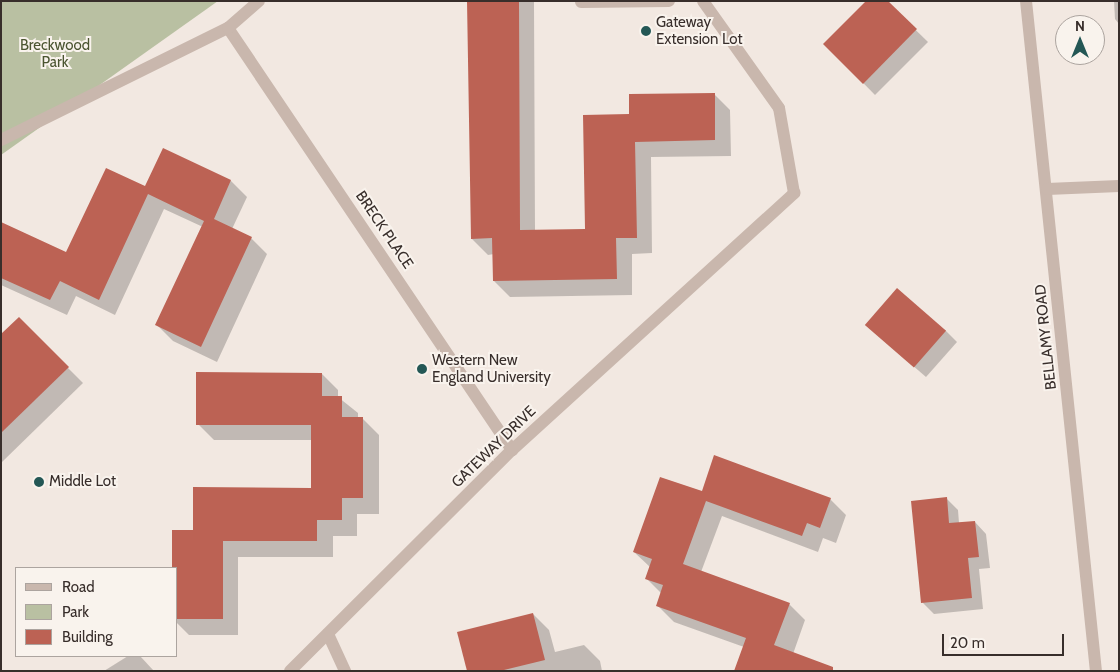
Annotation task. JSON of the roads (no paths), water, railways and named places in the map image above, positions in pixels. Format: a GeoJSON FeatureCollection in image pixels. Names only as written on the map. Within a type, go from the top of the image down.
{"type":"FeatureCollection","features":[{"type":"Feature","properties":{"kind":"street"},"geometry":{"type":"LineString","coordinates":[[1,140],[228,28],[259,1]]}},
{"type":"Feature","properties":{"kind":"street"},"geometry":{"type":"LineString","coordinates":[[581,2],[669,1]]}},
{"type":"Feature","properties":{"kind":"street","name":"GATEWAY DRIVE"},"geometry":{"type":"LineString","coordinates":[[290,671],[512,450],[794,194],[779,108],[703,1]]}},
{"type":"Feature","properties":{"kind":"street","name":"BELLAMY ROAD"},"geometry":{"type":"LineString","coordinates":[[1026,1],[1048,189],[1096,671]]}},
{"type":"Feature","properties":{"kind":"street","name":"BRECK PLACE"},"geometry":{"type":"LineString","coordinates":[[228,28],[512,450]]}},
{"type":"Feature","properties":{"kind":"street"},"geometry":{"type":"LineString","coordinates":[[1048,189],[1119,186]]}},
{"type":"Feature","properties":{"kind":"street"},"geometry":{"type":"LineString","coordinates":[[328,634],[345,671]]}},
{"type":"Feature","properties":{"kind":"place","name":"Gateway Extension Lot"},"geometry":{"type":"Point","coordinates":[646,31]}},
{"type":"Feature","properties":{"kind":"place","name":"Western New England University"},"geometry":{"type":"Point","coordinates":[422,369]}},
{"type":"Feature","properties":{"kind":"place","name":"Middle Lot"},"geometry":{"type":"Point","coordinates":[39,482]}},
{"type":"Feature","properties":{"kind":"park label","name":"Breckwood Park"},"geometry":{"type":"Point","coordinates":[55,54]}}]}
